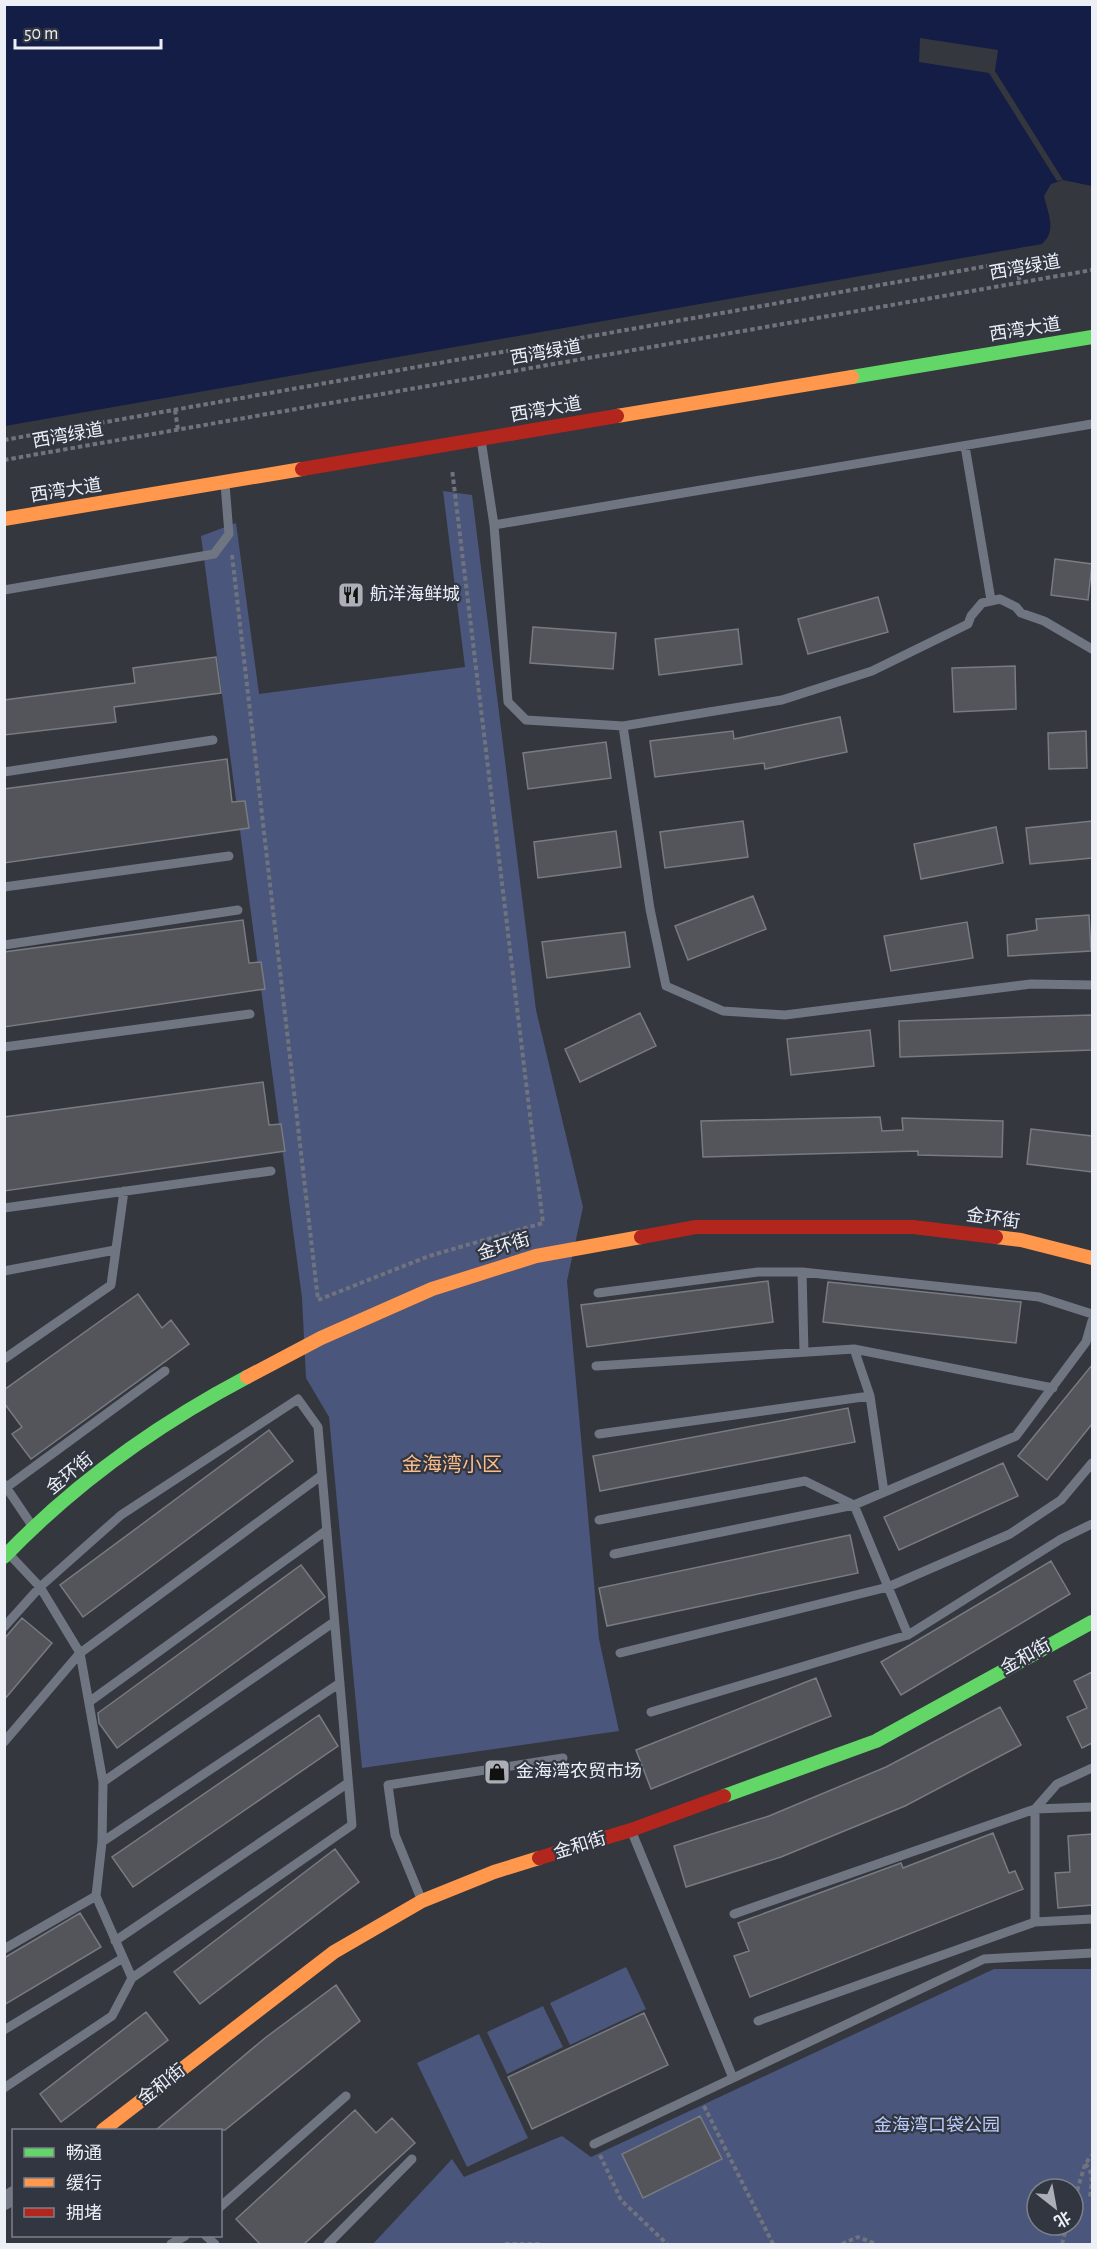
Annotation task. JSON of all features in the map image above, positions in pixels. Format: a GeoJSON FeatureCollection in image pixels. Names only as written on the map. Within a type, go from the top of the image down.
{"type":"FeatureCollection","features":[{"type":"Feature","properties":{"kind":"street","name":"西湾大道"},"geometry":{"type":"LineString","coordinates":[[4,519],[225,484],[1092,337]]}},
{"type":"Feature","properties":{"kind":"street","name":"金环街"},"geometry":{"type":"LineString","coordinates":[[6,1555],[33,1527],[120,1456],[226,1388],[321,1338],[432,1289],[537,1256],[696,1227],[913,1227],[1020,1240],[1092,1258]]}},
{"type":"Feature","properties":{"kind":"street","name":"金和街"},"geometry":{"type":"LineString","coordinates":[[104,2129],[334,1952],[422,1901],[494,1872],[632,1830],[876,1741],[1092,1622]]}},
{"type":"Feature","properties":{"kind":"lane"},"geometry":{"type":"LineString","coordinates":[[494,525],[1092,424]]}},
{"type":"Feature","properties":{"kind":"lane"},"geometry":{"type":"LineString","coordinates":[[481,440],[494,525],[508,702],[526,720],[623,726],[782,700],[872,671],[968,624],[975,608],[991,600],[1008,602],[1021,613],[1044,621],[1092,650]]}},
{"type":"Feature","properties":{"kind":"lane"},"geometry":{"type":"LineString","coordinates":[[965,446],[991,600]]}},
{"type":"Feature","properties":{"kind":"lane"},"geometry":{"type":"LineString","coordinates":[[4,590],[214,554],[229,534],[225,484]]}},
{"type":"Feature","properties":{"kind":"lane"},"geometry":{"type":"LineString","coordinates":[[623,726],[650,909],[666,986],[723,1011],[785,1015],[1031,984],[1092,985]]}},
{"type":"Feature","properties":{"kind":"lane"},"geometry":{"type":"LineString","coordinates":[[4,772],[213,740]]}},
{"type":"Feature","properties":{"kind":"lane"},"geometry":{"type":"LineString","coordinates":[[4,886],[229,856]]}},
{"type":"Feature","properties":{"kind":"lane"},"geometry":{"type":"LineString","coordinates":[[4,945],[238,910]]}},
{"type":"Feature","properties":{"kind":"lane"},"geometry":{"type":"LineString","coordinates":[[4,1047],[250,1014]]}},
{"type":"Feature","properties":{"kind":"lane"},"geometry":{"type":"LineString","coordinates":[[4,1208],[271,1171]]}},
{"type":"Feature","properties":{"kind":"lane"},"geometry":{"type":"LineString","coordinates":[[4,1359],[111,1285],[124,1191]]}},
{"type":"Feature","properties":{"kind":"lane"},"geometry":{"type":"LineString","coordinates":[[4,1271],[115,1250]]}},
{"type":"Feature","properties":{"kind":"lane"},"geometry":{"type":"LineString","coordinates":[[598,1293],[758,1272],[802,1272],[1039,1298],[1092,1314]]}},
{"type":"Feature","properties":{"kind":"lane"},"geometry":{"type":"LineString","coordinates":[[802,1272],[804,1352]]}},
{"type":"Feature","properties":{"kind":"lane"},"geometry":{"type":"LineString","coordinates":[[614,1554],[854,1505],[1016,1436],[1086,1342],[1092,1321]]}},
{"type":"Feature","properties":{"kind":"lane"},"geometry":{"type":"LineString","coordinates":[[854,1349],[870,1396],[884,1492]]}},
{"type":"Feature","properties":{"kind":"lane"},"geometry":{"type":"LineString","coordinates":[[596,1366],[854,1349],[1053,1388]]}},
{"type":"Feature","properties":{"kind":"lane"},"geometry":{"type":"LineString","coordinates":[[33,1527],[5,1486],[165,1371]]}},
{"type":"Feature","properties":{"kind":"lane"},"geometry":{"type":"LineString","coordinates":[[599,1434],[870,1396]]}},
{"type":"Feature","properties":{"kind":"lane"},"geometry":{"type":"LineString","coordinates":[[4,1627],[40,1587],[121,1515],[298,1399],[318,1427],[352,1825],[132,1978],[111,2016],[4,2088]]}},
{"type":"Feature","properties":{"kind":"lane"},"geometry":{"type":"LineString","coordinates":[[620,1653],[888,1587],[1010,1534],[1061,1500],[1092,1463]]}},
{"type":"Feature","properties":{"kind":"lane"},"geometry":{"type":"LineString","coordinates":[[4,1742],[80,1653],[322,1475]]}},
{"type":"Feature","properties":{"kind":"lane"},"geometry":{"type":"LineString","coordinates":[[599,1520],[805,1481],[854,1505],[908,1635]]}},
{"type":"Feature","properties":{"kind":"lane"},"geometry":{"type":"LineString","coordinates":[[651,1712],[908,1635],[1060,1539],[1092,1524]]}},
{"type":"Feature","properties":{"kind":"lane"},"geometry":{"type":"LineString","coordinates":[[89,1702],[327,1530]]}},
{"type":"Feature","properties":{"kind":"lane"},"geometry":{"type":"LineString","coordinates":[[6,1555],[40,1587],[80,1653],[103,1782],[102,1842],[96,1896],[132,1978]]}},
{"type":"Feature","properties":{"kind":"lane"},"geometry":{"type":"LineString","coordinates":[[103,1782],[334,1622]]}},
{"type":"Feature","properties":{"kind":"lane"},"geometry":{"type":"LineString","coordinates":[[102,1842],[340,1683]]}},
{"type":"Feature","properties":{"kind":"lane"},"geometry":{"type":"LineString","coordinates":[[422,1901],[395,1835],[388,1785],[563,1758]]}},
{"type":"Feature","properties":{"kind":"lane"},"geometry":{"type":"LineString","coordinates":[[1035,1922],[1035,1809],[1057,1784],[1092,1768]]}},
{"type":"Feature","properties":{"kind":"lane"},"geometry":{"type":"LineString","coordinates":[[116,1941],[348,1783]]}},
{"type":"Feature","properties":{"kind":"lane"},"geometry":{"type":"LineString","coordinates":[[734,1914],[1035,1809],[1092,1807]]}},
{"type":"Feature","properties":{"kind":"lane"},"geometry":{"type":"LineString","coordinates":[[632,1830],[733,2078]]}},
{"type":"Feature","properties":{"kind":"lane"},"geometry":{"type":"LineString","coordinates":[[4,1949],[96,1896]]}},
{"type":"Feature","properties":{"kind":"lane"},"geometry":{"type":"LineString","coordinates":[[758,2021],[1035,1922],[1092,1919]]}},
{"type":"Feature","properties":{"kind":"lane"},"geometry":{"type":"LineString","coordinates":[[594,2144],[984,1959],[1092,1953]]}},
{"type":"Feature","properties":{"kind":"lane"},"geometry":{"type":"LineString","coordinates":[[4,2030],[123,1958]]}},
{"type":"Feature","properties":{"kind":"lane"},"geometry":{"type":"LineString","coordinates":[[222,2205],[346,2096]]}},
{"type":"Feature","properties":{"kind":"lane"},"geometry":{"type":"LineString","coordinates":[[328,2244],[412,2159]]}},
{"type":"Feature","properties":{"kind":"path"},"geometry":{"type":"LineString","coordinates":[[4,440],[1016,261],[1020,283]]}},
{"type":"Feature","properties":{"kind":"path","name":"西湾绿道"},"geometry":{"type":"LineString","coordinates":[[4,460],[1092,270]]}},
{"type":"Feature","properties":{"kind":"path"},"geometry":{"type":"LineString","coordinates":[[175,410],[178,430]]}},
{"type":"Feature","properties":{"kind":"path"},"geometry":{"type":"LineString","coordinates":[[229,534],[318,1300],[429,1256],[543,1223],[452,469]]}},
{"type":"Feature","properties":{"kind":"path"},"geometry":{"type":"LineString","coordinates":[[699,2094],[773,2244]]}},
{"type":"Feature","properties":{"kind":"path"},"geometry":{"type":"LineString","coordinates":[[594,2144],[621,2200],[668,2244]]}},
{"type":"Feature","properties":{"kind":"path"},"geometry":{"type":"LineString","coordinates":[[1081,2177],[1085,2164],[1092,2155]]}},
{"type":"Feature","properties":{"kind":"path"},"geometry":{"type":"LineString","coordinates":[[1085,2164],[1092,2175],[1090,2198]]}},
{"type":"Feature","properties":{"kind":"path"},"geometry":{"type":"LineString","coordinates":[[842,2244],[858,2237],[876,2244]]}},
{"type":"Feature","properties":{"kind":"path"},"geometry":{"type":"LineString","coordinates":[[505,2244],[542,2244]]}},
{"type":"Feature","properties":{"kind":"green space"},"geometry":{"type":"Polygon","coordinates":[[[443,491],[472,495],[536,1010],[583,1207],[567,1281],[599,1639],[619,1731],[362,1768],[329,1417],[306,1378],[302,1298],[201,536],[236,523],[259,694],[465,667],[443,491]]]}},
{"type":"Feature","properties":{"kind":"green space"},"geometry":{"type":"Polygon","coordinates":[[[626,1967],[646,2009],[570,2045],[550,2003],[626,1967]]]}},
{"type":"Feature","properties":{"kind":"green space","name":"金海湾口袋公园"},"geometry":{"type":"Polygon","coordinates":[[[994,1969],[1092,1969],[1092,2244],[373,2244],[452,2159],[464,2177],[562,2136],[591,2157],[994,1969]]]}},
{"type":"Feature","properties":{"kind":"green space"},"geometry":{"type":"Polygon","coordinates":[[[543,2006],[563,2047],[507,2074],[487,2032],[543,2006]]]}},
{"type":"Feature","properties":{"kind":"green space"},"geometry":{"type":"Polygon","coordinates":[[[479,2034],[528,2138],[467,2167],[417,2063],[479,2034]]]}},
{"type":"Feature","properties":{"kind":"shaded area"},"geometry":{"type":"Polygon","coordinates":[[[5,5],[1092,5],[1092,186],[1063,180],[1051,184],[1044,196],[1050,228],[1047,239],[1042,244],[5,426],[5,5]]]}},
{"type":"Feature","properties":{"kind":"pier"},"geometry":{"type":"Polygon","coordinates":[[[920,38],[998,50],[995,71],[1063,180],[1057,181],[989,73],[919,62],[920,38]]]}},
{"type":"Feature","properties":{"kind":"building"},"geometry":{"type":"Polygon","coordinates":[[[1055,559],[1092,564],[1088,600],[1051,595],[1055,559]]]}},
{"type":"Feature","properties":{"kind":"building"},"geometry":{"type":"Polygon","coordinates":[[[878,597],[888,632],[808,654],[798,619],[878,597]]]}},
{"type":"Feature","properties":{"kind":"building"},"geometry":{"type":"Polygon","coordinates":[[[533,627],[616,633],[613,669],[530,663],[533,627]]]}},
{"type":"Feature","properties":{"kind":"building"},"geometry":{"type":"Polygon","coordinates":[[[738,629],[742,664],[659,675],[655,639],[738,629]]]}},
{"type":"Feature","properties":{"kind":"building"},"geometry":{"type":"Polygon","coordinates":[[[216,657],[221,693],[114,707],[116,722],[4,735],[4,700],[135,683],[133,668],[216,657]]]}},
{"type":"Feature","properties":{"kind":"building"},"geometry":{"type":"Polygon","coordinates":[[[1015,666],[1016,709],[954,712],[952,668],[1015,666]]]}},
{"type":"Feature","properties":{"kind":"building"},"geometry":{"type":"Polygon","coordinates":[[[840,717],[847,752],[765,769],[764,763],[655,777],[650,741],[733,731],[734,739],[840,717]]]}},
{"type":"Feature","properties":{"kind":"building"},"geometry":{"type":"Polygon","coordinates":[[[1086,731],[1087,768],[1049,769],[1048,733],[1086,731]]]}},
{"type":"Feature","properties":{"kind":"building"},"geometry":{"type":"Polygon","coordinates":[[[606,742],[611,778],[528,789],[523,753],[606,742]]]}},
{"type":"Feature","properties":{"kind":"building"},"geometry":{"type":"Polygon","coordinates":[[[227,759],[232,802],[245,801],[249,828],[4,863],[4,789],[227,759]]]}},
{"type":"Feature","properties":{"kind":"building"},"geometry":{"type":"Polygon","coordinates":[[[743,821],[748,857],[665,868],[660,832],[743,821]]]}},
{"type":"Feature","properties":{"kind":"building"},"geometry":{"type":"Polygon","coordinates":[[[1092,821],[1092,858],[1030,864],[1026,828],[1092,821]]]}},
{"type":"Feature","properties":{"kind":"building"},"geometry":{"type":"Polygon","coordinates":[[[996,827],[1003,863],[921,879],[914,844],[996,827]]]}},
{"type":"Feature","properties":{"kind":"building"},"geometry":{"type":"Polygon","coordinates":[[[616,831],[621,867],[538,878],[534,842],[616,831]]]}},
{"type":"Feature","properties":{"kind":"building"},"geometry":{"type":"Polygon","coordinates":[[[753,896],[766,929],[688,960],[675,926],[753,896]]]}},
{"type":"Feature","properties":{"kind":"building"},"geometry":{"type":"Polygon","coordinates":[[[1089,915],[1091,951],[1008,956],[1007,935],[1037,930],[1036,919],[1089,915]]]}},
{"type":"Feature","properties":{"kind":"building"},"geometry":{"type":"Polygon","coordinates":[[[243,920],[249,963],[261,962],[265,989],[4,1027],[4,952],[243,920]]]}},
{"type":"Feature","properties":{"kind":"building"},"geometry":{"type":"Polygon","coordinates":[[[967,922],[973,958],[891,971],[884,936],[967,922]]]}},
{"type":"Feature","properties":{"kind":"building"},"geometry":{"type":"Polygon","coordinates":[[[625,932],[630,967],[547,978],[542,942],[625,932]]]}},
{"type":"Feature","properties":{"kind":"building"},"geometry":{"type":"Polygon","coordinates":[[[640,1013],[656,1046],[580,1082],[565,1049],[640,1013]]]}},
{"type":"Feature","properties":{"kind":"building"},"geometry":{"type":"Polygon","coordinates":[[[1092,1015],[1092,1050],[900,1057],[899,1021],[1092,1015]]]}},
{"type":"Feature","properties":{"kind":"building"},"geometry":{"type":"Polygon","coordinates":[[[870,1030],[874,1066],[791,1075],[787,1039],[870,1030]]]}},
{"type":"Feature","properties":{"kind":"building"},"geometry":{"type":"Polygon","coordinates":[[[263,1082],[269,1125],[281,1124],[285,1151],[4,1191],[4,1117],[263,1082]]]}},
{"type":"Feature","properties":{"kind":"building"},"geometry":{"type":"Polygon","coordinates":[[[880,1117],[882,1131],[903,1130],[902,1118],[1003,1121],[1002,1157],[918,1155],[918,1151],[703,1157],[701,1121],[880,1117]]]}},
{"type":"Feature","properties":{"kind":"building"},"geometry":{"type":"Polygon","coordinates":[[[1031,1129],[1092,1136],[1092,1172],[1027,1164],[1031,1129]]]}},
{"type":"Feature","properties":{"kind":"building"},"geometry":{"type":"Polygon","coordinates":[[[768,1281],[773,1322],[587,1347],[581,1305],[768,1281]]]}},
{"type":"Feature","properties":{"kind":"building"},"geometry":{"type":"Polygon","coordinates":[[[828,1282],[1021,1302],[1016,1343],[823,1322],[828,1282]]]}},
{"type":"Feature","properties":{"kind":"building"},"geometry":{"type":"Polygon","coordinates":[[[138,1294],[162,1328],[171,1320],[189,1344],[31,1459],[12,1434],[22,1427],[4,1403],[4,1390],[138,1294]]]}},
{"type":"Feature","properties":{"kind":"building"},"geometry":{"type":"Polygon","coordinates":[[[1092,1365],[1092,1424],[1047,1480],[1018,1456],[1092,1365]]]}},
{"type":"Feature","properties":{"kind":"building"},"geometry":{"type":"Polygon","coordinates":[[[848,1408],[855,1442],[600,1491],[593,1456],[848,1408]]]}},
{"type":"Feature","properties":{"kind":"building"},"geometry":{"type":"Polygon","coordinates":[[[269,1430],[293,1461],[83,1617],[60,1585],[269,1430]]]}},
{"type":"Feature","properties":{"kind":"building"},"geometry":{"type":"Polygon","coordinates":[[[1003,1463],[1018,1496],[899,1550],[884,1517],[1003,1463]]]}},
{"type":"Feature","properties":{"kind":"building"},"geometry":{"type":"Polygon","coordinates":[[[850,1535],[858,1573],[607,1626],[599,1588],[850,1535]]]}},
{"type":"Feature","properties":{"kind":"building"},"geometry":{"type":"Polygon","coordinates":[[[1051,1561],[1070,1594],[901,1695],[881,1662],[1051,1561]]]}},
{"type":"Feature","properties":{"kind":"building"},"geometry":{"type":"Polygon","coordinates":[[[301,1565],[325,1597],[117,1748],[99,1723],[98,1713],[301,1565]]]}},
{"type":"Feature","properties":{"kind":"building"},"geometry":{"type":"Polygon","coordinates":[[[22,1618],[52,1643],[4,1700],[4,1639],[22,1618]]]}},
{"type":"Feature","properties":{"kind":"building"},"geometry":{"type":"Polygon","coordinates":[[[1092,1672],[1092,1743],[1082,1748],[1067,1717],[1087,1708],[1074,1681],[1092,1672]]]}},
{"type":"Feature","properties":{"kind":"building"},"geometry":{"type":"Polygon","coordinates":[[[816,1678],[831,1716],[651,1789],[636,1750],[816,1678]]]}},
{"type":"Feature","properties":{"kind":"building"},"geometry":{"type":"Polygon","coordinates":[[[1000,1707],[1021,1745],[905,1806],[781,1857],[686,1887],[674,1846],[769,1816],[886,1767],[1000,1707]]]}},
{"type":"Feature","properties":{"kind":"building"},"geometry":{"type":"Polygon","coordinates":[[[319,1715],[338,1746],[133,1887],[112,1857],[319,1715]]]}},
{"type":"Feature","properties":{"kind":"building"},"geometry":{"type":"Polygon","coordinates":[[[993,1833],[1009,1873],[1015,1871],[1023,1889],[750,1997],[734,1956],[749,1951],[738,1923],[901,1863],[903,1868],[993,1833]]]}},
{"type":"Feature","properties":{"kind":"building"},"geometry":{"type":"Polygon","coordinates":[[[1092,1834],[1092,1905],[1058,1908],[1055,1873],[1070,1872],[1068,1836],[1092,1834]]]}},
{"type":"Feature","properties":{"kind":"building"},"geometry":{"type":"Polygon","coordinates":[[[335,1849],[359,1882],[200,2004],[174,1972],[335,1849]]]}},
{"type":"Feature","properties":{"kind":"building"},"geometry":{"type":"Polygon","coordinates":[[[80,1913],[101,1947],[4,2005],[4,1958],[80,1913]]]}},
{"type":"Feature","properties":{"kind":"building"},"geometry":{"type":"Polygon","coordinates":[[[336,1985],[360,2021],[225,2130],[157,2129],[265,2038],[336,1985]]]}},
{"type":"Feature","properties":{"kind":"building"},"geometry":{"type":"Polygon","coordinates":[[[146,2012],[168,2040],[61,2122],[40,2094],[146,2012]]]}},
{"type":"Feature","properties":{"kind":"building"},"geometry":{"type":"Polygon","coordinates":[[[644,2013],[668,2065],[532,2129],[508,2077],[644,2013]]]}},
{"type":"Feature","properties":{"kind":"building"},"geometry":{"type":"Polygon","coordinates":[[[355,2110],[376,2133],[392,2118],[415,2143],[304,2244],[260,2244],[236,2219],[355,2110]]]}},
{"type":"Feature","properties":{"kind":"building"},"geometry":{"type":"Polygon","coordinates":[[[700,2116],[722,2159],[643,2198],[622,2154],[700,2116]]]}},
{"type":"Feature","properties":{"kind":"traffic: fast"},"geometry":{"type":"LineString","coordinates":[[852,377],[1092,337]]}},
{"type":"Feature","properties":{"kind":"traffic: fast"},"geometry":{"type":"LineString","coordinates":[[4,1557],[59,1505],[118,1458],[181,1415],[247,1377]]}},
{"type":"Feature","properties":{"kind":"traffic: fast"},"geometry":{"type":"LineString","coordinates":[[724,1796],[876,1741],[1092,1622]]}},
{"type":"Feature","properties":{"kind":"traffic: slow"},"geometry":{"type":"LineString","coordinates":[[617,416],[852,377]]}},
{"type":"Feature","properties":{"kind":"traffic: slow"},"geometry":{"type":"LineString","coordinates":[[4,519],[302,469]]}},
{"type":"Feature","properties":{"kind":"traffic: slow"},"geometry":{"type":"LineString","coordinates":[[247,1377],[321,1338],[432,1289],[536,1256],[641,1237]]}},
{"type":"Feature","properties":{"kind":"traffic: slow"},"geometry":{"type":"LineString","coordinates":[[996,1237],[1021,1240],[1092,1258]]}},
{"type":"Feature","properties":{"kind":"traffic: slow"},"geometry":{"type":"LineString","coordinates":[[104,2129],[334,1952],[422,1901],[494,1872],[539,1858]]}},
{"type":"Feature","properties":{"kind":"traffic: jam"},"geometry":{"type":"LineString","coordinates":[[302,469],[617,416]]}},
{"type":"Feature","properties":{"kind":"traffic: jam"},"geometry":{"type":"LineString","coordinates":[[641,1237],[696,1227],[913,1227],[996,1237]]}},
{"type":"Feature","properties":{"kind":"traffic: jam"},"geometry":{"type":"LineString","coordinates":[[539,1858],[631,1830],[724,1796]]}},
{"type":"Feature","properties":{"kind":"place","name":"航洋海鲜城"},"geometry":{"type":"Point","coordinates":[351,595]}},
{"type":"Feature","properties":{"kind":"place","name":"金海湾农贸市场"},"geometry":{"type":"Point","coordinates":[497,1772]}},
{"type":"Feature","properties":{"kind":"district","name":"金海湾小区"},"geometry":{"type":"Point","coordinates":[452,1465]}}]}
